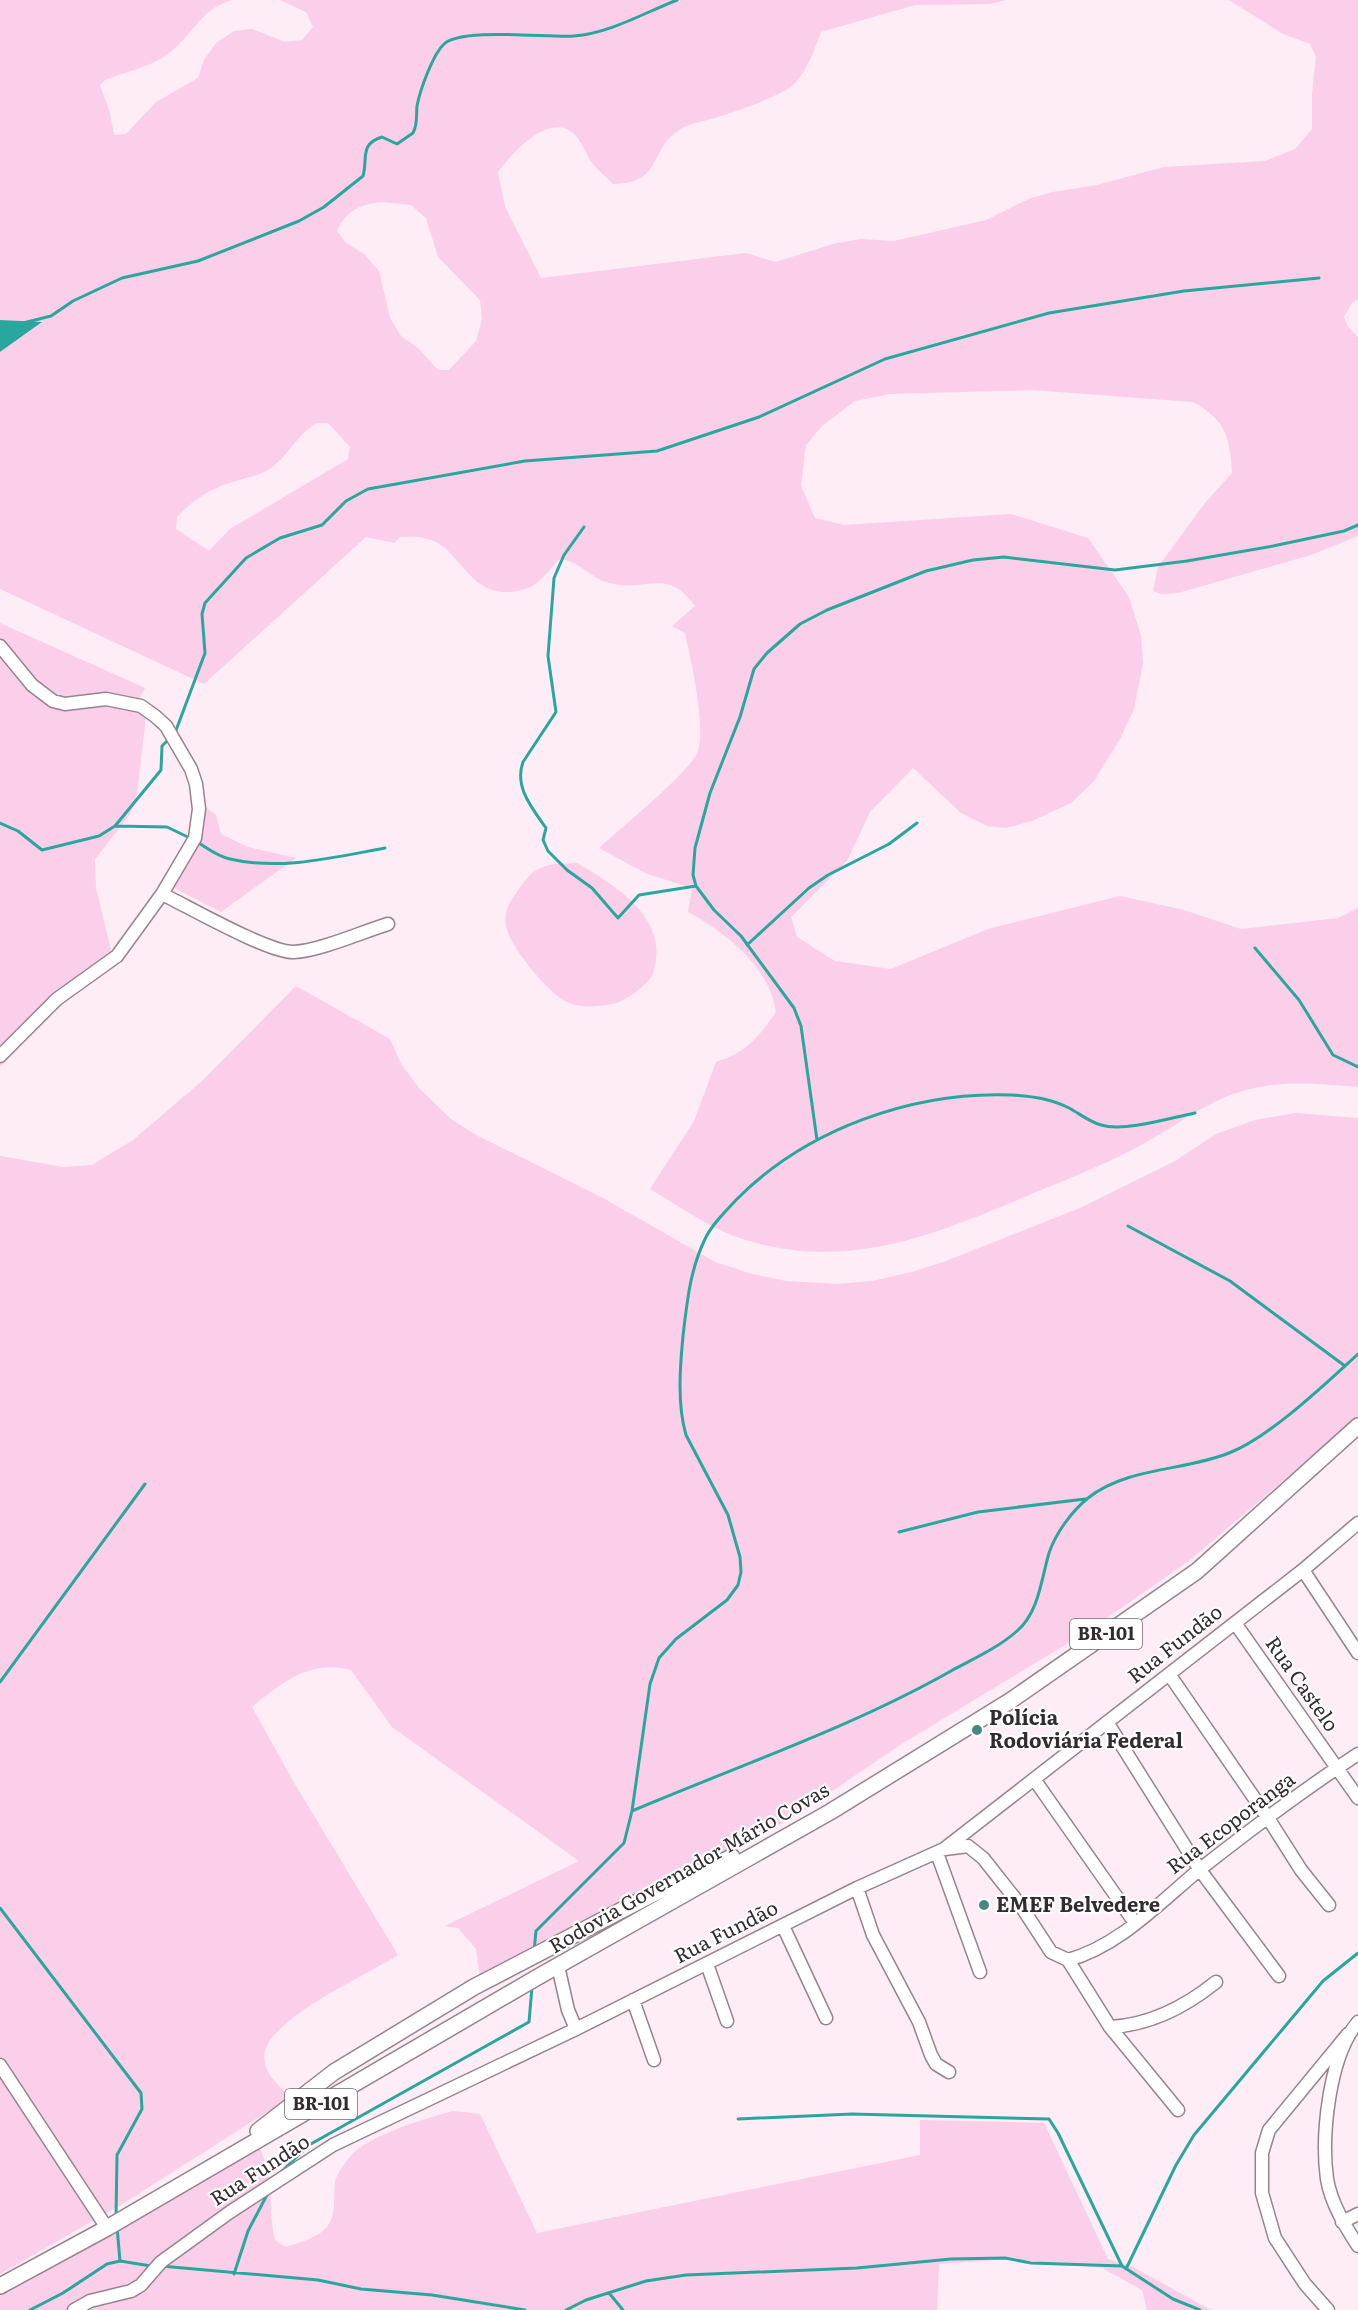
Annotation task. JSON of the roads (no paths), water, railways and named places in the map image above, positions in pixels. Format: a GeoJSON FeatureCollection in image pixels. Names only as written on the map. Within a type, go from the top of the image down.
{"type":"FeatureCollection","features":[{"type":"Feature","properties":{"kind":"main road","name":"Rodovia Governador Mário Covas"},"geometry":{"type":"LineString","coordinates":[[0,2286],[106,2228],[558,1966],[830,1812],[1010,1701],[1197,1571],[1358,1426]]}},
{"type":"Feature","properties":{"kind":"main road"},"geometry":{"type":"LineString","coordinates":[[220,2162],[334,2072],[474,1987],[649,1896],[830,1812]]}},
{"type":"Feature","properties":{"kind":"main road"},"geometry":{"type":"LineString","coordinates":[[493,2004],[531,1964],[573,1937]]}},
{"type":"Feature","properties":{"kind":"street"},"geometry":{"type":"LineString","coordinates":[[0,646],[32,685],[53,701],[65,704],[106,699],[126,702],[141,706],[166,726],[191,769],[196,784],[199,809],[195,838],[162,894],[117,956],[57,999],[0,1056]]}},
{"type":"Feature","properties":{"kind":"street"},"geometry":{"type":"LineString","coordinates":[[162,894],[251,938],[290,952],[308,950],[388,924]]}},
{"type":"Feature","properties":{"kind":"street","name":"Rua Fundão"},"geometry":{"type":"LineString","coordinates":[[74,2310],[90,2301],[131,2291],[141,2285],[161,2262],[230,2212],[333,2145],[576,2029],[857,1888],[941,1851],[1303,1570],[1358,1523]]}},
{"type":"Feature","properties":{"kind":"street"},"geometry":{"type":"LineString","coordinates":[[1303,1570],[1358,1653]]}},
{"type":"Feature","properties":{"kind":"street","name":"Rua Castelo"},"geometry":{"type":"LineString","coordinates":[[1234,1623],[1358,1798]]}},
{"type":"Feature","properties":{"kind":"street"},"geometry":{"type":"LineString","coordinates":[[1169,1674],[1301,1870],[1329,1905]]}},
{"type":"Feature","properties":{"kind":"street"},"geometry":{"type":"LineString","coordinates":[[1107,1722],[1200,1870],[1279,1976]]}},
{"type":"Feature","properties":{"kind":"street","name":"Rua Ecoporanga"},"geometry":{"type":"LineString","coordinates":[[1068,1960],[1091,1954],[1135,1923],[1268,1818],[1358,1754]]}},
{"type":"Feature","properties":{"kind":"street"},"geometry":{"type":"LineString","coordinates":[[1034,1779],[1135,1923]]}},
{"type":"Feature","properties":{"kind":"street"},"geometry":{"type":"LineString","coordinates":[[980,1972],[941,1851],[968,1846],[982,1858],[1021,1906],[1051,1953],[1068,1960],[1110,2027],[1178,2110]]}},
{"type":"Feature","properties":{"kind":"street"},"geometry":{"type":"LineString","coordinates":[[857,1888],[873,1935],[919,2022],[931,2055],[936,2064],[949,2072]]}},
{"type":"Feature","properties":{"kind":"street"},"geometry":{"type":"LineString","coordinates":[[783,1926],[826,2018]]}},
{"type":"Feature","properties":{"kind":"street"},"geometry":{"type":"LineString","coordinates":[[707,1964],[727,2022]]}},
{"type":"Feature","properties":{"kind":"street"},"geometry":{"type":"LineString","coordinates":[[558,1966],[568,2010],[576,2029]]}},
{"type":"Feature","properties":{"kind":"street"},"geometry":{"type":"LineString","coordinates":[[1110,2027],[1132,2026],[1149,2021],[1194,2001],[1216,1982]]}},
{"type":"Feature","properties":{"kind":"street"},"geometry":{"type":"LineString","coordinates":[[633,2000],[654,2060]]}},
{"type":"Feature","properties":{"kind":"street"},"geometry":{"type":"LineString","coordinates":[[1328,2310],[1305,2284],[1275,2238],[1262,2193],[1262,2152],[1269,2130],[1358,2022]]}},
{"type":"Feature","properties":{"kind":"street"},"geometry":{"type":"LineString","coordinates":[[1348,2034],[1337,2063],[1327,2122],[1327,2180],[1342,2222],[1358,2246]]}},
{"type":"Feature","properties":{"kind":"street"},"geometry":{"type":"LineString","coordinates":[[0,2065],[106,2228]]}},
{"type":"Feature","properties":{"kind":"street"},"geometry":{"type":"LineString","coordinates":[[1342,2222],[1358,2214]]}},
{"type":"Feature","properties":{"kind":"waterway"},"geometry":{"type":"LineString","coordinates":[[23,323],[51,316],[73,301],[122,278],[198,261],[299,221],[324,207],[363,176],[367,148],[370,144],[382,137],[397,144],[413,133],[417,106],[428,73],[440,49],[453,39],[506,34],[562,36],[587,34],[614,27],[677,0]]}},
{"type":"Feature","properties":{"kind":"waterway"},"geometry":{"type":"LineString","coordinates":[[175,733],[205,653],[202,614],[205,603],[246,558],[280,538],[322,525],[346,501],[368,489],[525,461],[657,451],[759,417],[885,359],[1049,313],[1184,291],[1319,278]]}},
{"type":"Feature","properties":{"kind":"waterway"},"geometry":{"type":"LineString","coordinates":[[817,1140],[801,1026],[794,1008],[741,936],[714,910],[696,886],[693,875],[695,848],[710,793],[740,717],[754,669],[767,653],[800,624],[827,610],[926,571],[973,560],[1004,557],[1115,570],[1187,561],[1273,546],[1344,531],[1358,525]]}},
{"type":"Feature","properties":{"kind":"waterway"},"geometry":{"type":"LineString","coordinates":[[584,527],[564,555],[554,578],[548,656],[556,712],[523,762],[521,771],[523,789],[530,805],[546,828],[543,840],[548,851],[567,870],[592,888],[618,918],[639,895],[696,886]]}},
{"type":"Feature","properties":{"kind":"waterway"},"geometry":{"type":"LineString","coordinates":[[0,823],[18,831],[42,850],[99,836],[115,826],[161,770],[162,746],[170,738]]}},
{"type":"Feature","properties":{"kind":"waterway"},"geometry":{"type":"LineString","coordinates":[[747,945],[809,888],[828,875],[889,844],[917,823]]}},
{"type":"Feature","properties":{"kind":"waterway"},"geometry":{"type":"LineString","coordinates":[[115,826],[167,827],[192,839]]}},
{"type":"Feature","properties":{"kind":"waterway"},"geometry":{"type":"LineString","coordinates":[[197,842],[226,858],[268,864],[328,859],[385,848]]}},
{"type":"Feature","properties":{"kind":"waterway"},"geometry":{"type":"LineString","coordinates":[[1255,948],[1299,1000],[1333,1055],[1358,1067]]}},
{"type":"Feature","properties":{"kind":"waterway"},"geometry":{"type":"LineString","coordinates":[[534,1951],[536,1931],[624,1843],[632,1811],[650,1684],[659,1658],[676,1639],[727,1600],[738,1585],[741,1572],[740,1557],[728,1515],[686,1435],[680,1398],[682,1348],[690,1286],[700,1251],[715,1223],[764,1175],[795,1153],[863,1119],[900,1108],[975,1095],[1019,1095],[1056,1102],[1093,1122],[1111,1127],[1148,1124],[1195,1113]]}},
{"type":"Feature","properties":{"kind":"waterway"},"geometry":{"type":"LineString","coordinates":[[1128,1226],[1230,1281],[1345,1366]]}},
{"type":"Feature","properties":{"kind":"waterway"},"geometry":{"type":"LineString","coordinates":[[632,1811],[873,1711],[994,1648],[1017,1631],[1030,1615],[1035,1605],[1049,1553],[1056,1538],[1070,1516],[1088,1498],[1120,1480],[1212,1459],[1245,1445],[1279,1423],[1358,1354]]}},
{"type":"Feature","properties":{"kind":"waterway"},"geometry":{"type":"LineString","coordinates":[[0,1682],[145,1484]]}},
{"type":"Feature","properties":{"kind":"waterway"},"geometry":{"type":"LineString","coordinates":[[899,1532],[978,1512],[1085,1499]]}},
{"type":"Feature","properties":{"kind":"waterway"},"geometry":{"type":"LineString","coordinates":[[0,1908],[141,2093],[142,2109],[117,2155],[116,2218]]}},
{"type":"Feature","properties":{"kind":"waterway"},"geometry":{"type":"LineString","coordinates":[[1126,2269],[1176,2165],[1194,2135],[1323,1981],[1358,1953]]}},
{"type":"Feature","properties":{"kind":"waterway"},"geometry":{"type":"LineString","coordinates":[[279,2174],[309,2145],[529,2022],[532,1987]]}},
{"type":"Feature","properties":{"kind":"waterway"},"geometry":{"type":"LineString","coordinates":[[738,2119],[852,2114],[1049,2119],[1058,2133],[1122,2266]]}},
{"type":"Feature","properties":{"kind":"waterway"},"geometry":{"type":"LineString","coordinates":[[234,2274],[248,2231],[268,2193]]}},
{"type":"Feature","properties":{"kind":"waterway"},"geometry":{"type":"LineString","coordinates":[[117,2227],[120,2261]]}},
{"type":"Feature","properties":{"kind":"waterway"},"geometry":{"type":"LineString","coordinates":[[566,2310],[586,2300],[646,2281],[686,2275],[857,2268],[951,2259],[1005,2258],[1031,2263],[1122,2266],[1173,2299],[1200,2310]]}},
{"type":"Feature","properties":{"kind":"waterway"},"geometry":{"type":"LineString","coordinates":[[30,2310],[63,2293],[107,2264],[120,2261],[151,2266]]}},
{"type":"Feature","properties":{"kind":"waterway"},"geometry":{"type":"LineString","coordinates":[[161,2266],[318,2280],[361,2289],[432,2295],[525,2310]]}},
{"type":"Feature","properties":{"kind":"waterway"},"geometry":{"type":"LineString","coordinates":[[609,2293],[623,2310]]}},
{"type":"Feature","properties":{"kind":"place","name":"Polícia Rodoviária Federal"},"geometry":{"type":"Point","coordinates":[977,1730]}},
{"type":"Feature","properties":{"kind":"place","name":"EMEF Belvedere"},"geometry":{"type":"Point","coordinates":[984,1905]}}]}
